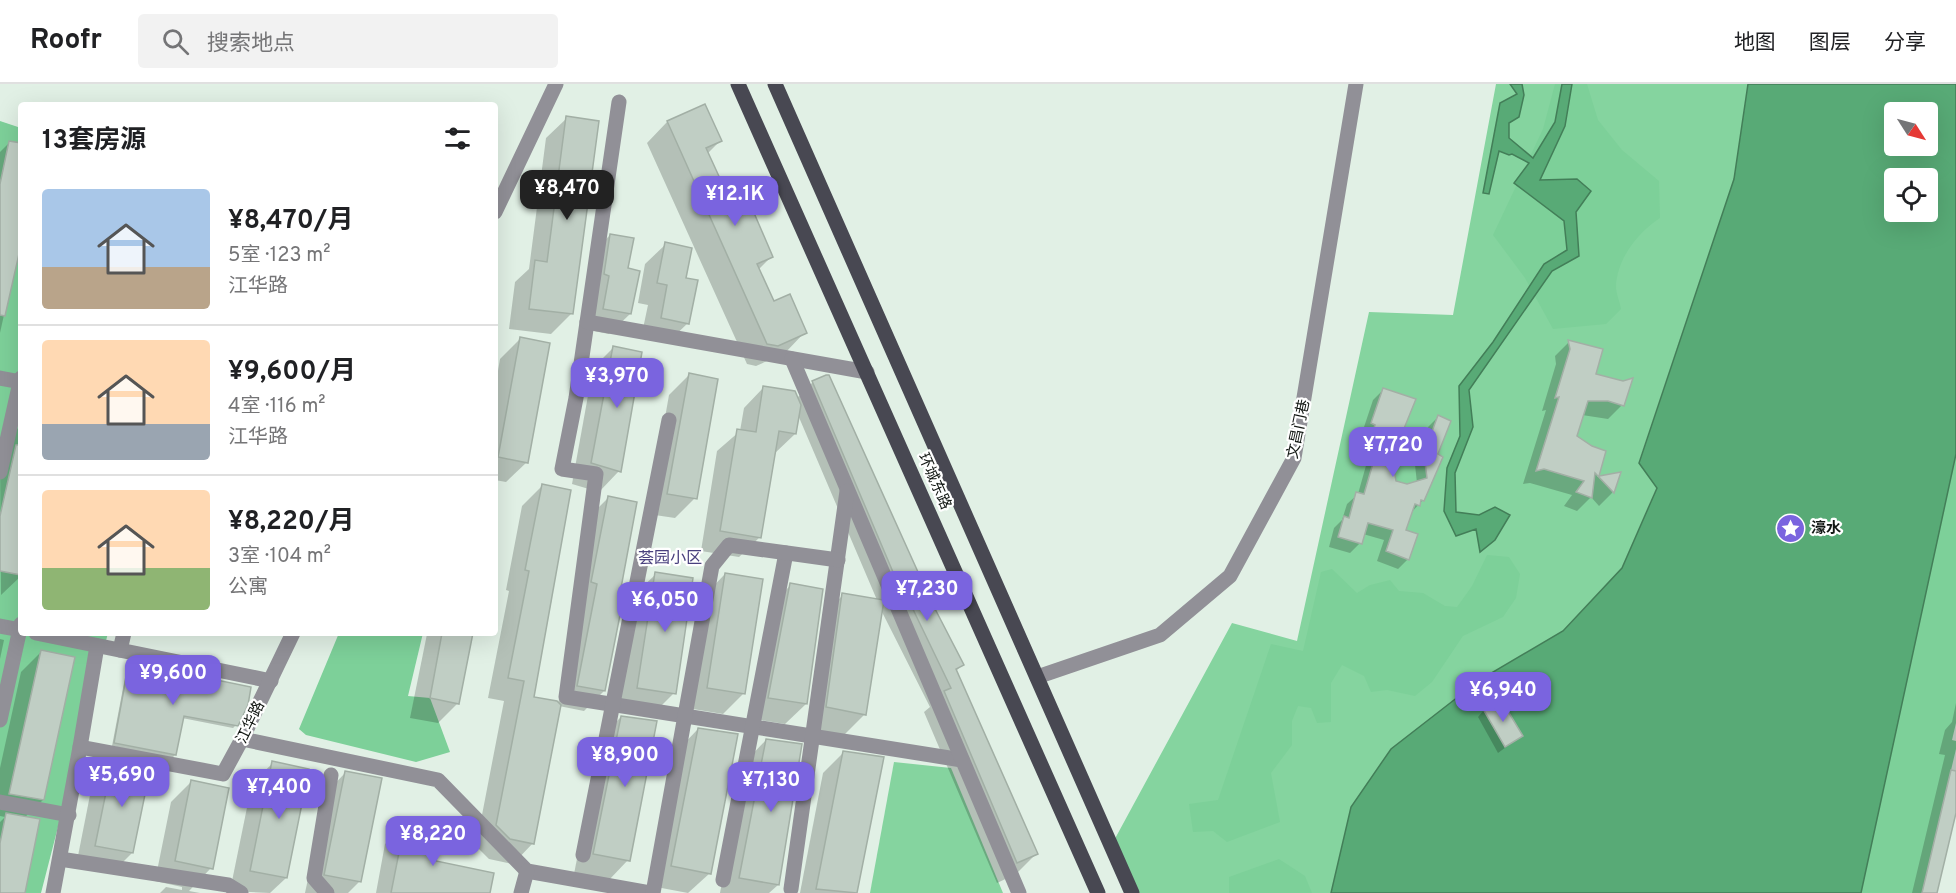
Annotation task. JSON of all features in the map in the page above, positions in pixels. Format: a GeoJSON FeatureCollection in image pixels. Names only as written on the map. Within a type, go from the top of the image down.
{"type":"FeatureCollection","features":[{"type":"Feature","properties":{"kind":"main road","name":"环城东路"},"geometry":{"type":"LineString","coordinates":[[738,84],[1098,893]]}},
{"type":"Feature","properties":{"kind":"main road","name":"环城东路"},"geometry":{"type":"LineString","coordinates":[[775,84],[1132,893]]}},
{"type":"Feature","properties":{"kind":"street"},"geometry":{"type":"LineString","coordinates":[[498,206],[556,84]]}},
{"type":"Feature","properties":{"kind":"street","name":"文昌门巷"},"geometry":{"type":"LineString","coordinates":[[1036,677],[1160,635],[1230,576],[1284,477],[1294,458],[1356,84]]}},
{"type":"Feature","properties":{"kind":"street"},"geometry":{"type":"LineString","coordinates":[[619,102],[576,398],[562,469],[596,474],[566,697],[963,760]]}},
{"type":"Feature","properties":{"kind":"street"},"geometry":{"type":"LineString","coordinates":[[587,322],[867,372]]}},
{"type":"Feature","properties":{"kind":"street"},"geometry":{"type":"LineString","coordinates":[[792,359],[1019,893]]}},
{"type":"Feature","properties":{"kind":"street"},"geometry":{"type":"LineString","coordinates":[[0,378],[18,381]]}},
{"type":"Feature","properties":{"kind":"street"},"geometry":{"type":"LineString","coordinates":[[0,472],[18,394]]}},
{"type":"Feature","properties":{"kind":"street"},"geometry":{"type":"LineString","coordinates":[[583,855],[669,420]]}},
{"type":"Feature","properties":{"kind":"street"},"geometry":{"type":"LineString","coordinates":[[791,889],[847,489]]}},
{"type":"Feature","properties":{"kind":"street"},"geometry":{"type":"LineString","coordinates":[[242,739],[438,780],[527,871],[651,893],[712,566],[729,545],[838,560]]}},
{"type":"Feature","properties":{"kind":"street"},"geometry":{"type":"LineString","coordinates":[[723,880],[786,553]]}},
{"type":"Feature","properties":{"kind":"street"},"geometry":{"type":"LineString","coordinates":[[0,626],[18,628]]}},
{"type":"Feature","properties":{"kind":"street"},"geometry":{"type":"LineString","coordinates":[[0,720],[18,636]]}},
{"type":"Feature","properties":{"kind":"street"},"geometry":{"type":"LineString","coordinates":[[50,636],[271,681]]}},
{"type":"Feature","properties":{"kind":"street"},"geometry":{"type":"LineString","coordinates":[[120,650],[123,636]]}},
{"type":"Feature","properties":{"kind":"street","name":"江华路"},"geometry":{"type":"LineString","coordinates":[[80,747],[223,774],[292,636]]}},
{"type":"Feature","properties":{"kind":"street"},"geometry":{"type":"LineString","coordinates":[[53,893],[69,815],[97,646]]}},
{"type":"Feature","properties":{"kind":"street"},"geometry":{"type":"LineString","coordinates":[[327,893],[314,878],[331,775]]}},
{"type":"Feature","properties":{"kind":"street"},"geometry":{"type":"LineString","coordinates":[[0,802],[69,815]]}},
{"type":"Feature","properties":{"kind":"street"},"geometry":{"type":"LineString","coordinates":[[60,859],[228,885],[241,893]]}},
{"type":"Feature","properties":{"kind":"street"},"geometry":{"type":"LineString","coordinates":[[521,893],[527,871]]}},
{"type":"Feature","properties":{"kind":"shaded area"},"geometry":{"type":"Polygon","coordinates":[[[1496,84],[1748,84],[1734,179],[1639,462],[1657,487],[1622,568],[1563,631],[1481,679],[1351,807],[1331,893],[1132,893],[1111,846],[1232,623],[1297,641],[1369,312],[1453,315],[1496,84]]]}},
{"type":"Feature","properties":{"kind":"shaded area"},"geometry":{"type":"Polygon","coordinates":[[[1510,84],[1522,84],[1524,95],[1519,117],[1509,123],[1509,138],[1533,158],[1555,122],[1562,84],[1572,84],[1565,126],[1540,180],[1577,179],[1591,191],[1576,212],[1579,256],[1552,271],[1469,390],[1473,427],[1455,473],[1456,512],[1479,515],[1495,507],[1510,515],[1495,540],[1480,552],[1476,529],[1456,536],[1444,511],[1447,468],[1460,436],[1459,386],[1493,342],[1544,264],[1567,250],[1564,221],[1514,183],[1529,163],[1512,154],[1499,151],[1489,194],[1483,193],[1500,103],[1517,94],[1510,84]]]}},
{"type":"Feature","properties":{"kind":"shaded area"},"geometry":{"type":"Polygon","coordinates":[[[1555,84],[1587,84],[1598,120],[1622,150],[1659,181],[1660,218],[1644,231],[1625,256],[1617,276],[1616,286],[1621,309],[1606,324],[1553,329],[1525,278],[1493,235],[1543,129],[1555,84]]]}},
{"type":"Feature","properties":{"kind":"shaded area","name":"濠水"},"geometry":{"type":"Polygon","coordinates":[[[1748,84],[1956,84],[1956,454],[1861,893],[1331,893],[1351,807],[1391,749],[1481,679],[1563,631],[1622,568],[1657,488],[1639,463],[1734,179],[1748,84]]]}},
{"type":"Feature","properties":{"kind":"shaded area"},"geometry":{"type":"Polygon","coordinates":[[[0,121],[18,127],[18,636],[107,636],[41,893],[0,893],[0,121]]]}},
{"type":"Feature","properties":{"kind":"shaded area"},"geometry":{"type":"Polygon","coordinates":[[[1956,454],[1956,723],[1952,740],[1956,741],[1956,749],[1922,893],[1861,893],[1956,454]]]}},
{"type":"Feature","properties":{"kind":"shaded area"},"geometry":{"type":"Polygon","coordinates":[[[1487,555],[1509,557],[1520,574],[1516,598],[1503,617],[1463,636],[1432,682],[1415,696],[1387,690],[1371,692],[1364,676],[1342,665],[1331,683],[1331,722],[1317,723],[1311,708],[1298,706],[1292,721],[1292,745],[1271,773],[1280,822],[1227,842],[1213,831],[1193,832],[1189,804],[1218,800],[1271,644],[1303,651],[1321,572],[1332,569],[1357,593],[1370,585],[1390,580],[1399,591],[1423,593],[1445,606],[1457,607],[1472,586],[1487,555]]]}},
{"type":"Feature","properties":{"kind":"shaded area"},"geometry":{"type":"Polygon","coordinates":[[[338,636],[422,636],[408,696],[430,698],[450,752],[416,762],[306,735],[299,729],[338,636]]]}},
{"type":"Feature","properties":{"kind":"shaded area"},"geometry":{"type":"Polygon","coordinates":[[[894,762],[951,768],[1003,893],[870,893],[894,762]]]}},
{"type":"Feature","properties":{"kind":"shaded area"},"geometry":{"type":"Polygon","coordinates":[[[1279,859],[1305,876],[1312,893],[1229,893],[1229,877],[1279,859]]]}},
{"type":"Feature","properties":{"kind":"building"},"geometry":{"type":"Polygon","coordinates":[[[705,104],[722,141],[706,148],[723,185],[739,178],[773,257],[757,264],[774,301],[790,294],[807,333],[778,346],[767,344],[667,121],[705,104]]]}},
{"type":"Feature","properties":{"kind":"building"},"geometry":{"type":"Polygon","coordinates":[[[566,116],[599,121],[573,314],[529,309],[535,260],[547,262],[566,116]]]}},
{"type":"Feature","properties":{"kind":"building"},"geometry":{"type":"Polygon","coordinates":[[[9,141],[18,142],[18,258],[5,316],[0,315],[0,184],[9,141]]]}},
{"type":"Feature","properties":{"kind":"building"},"geometry":{"type":"Polygon","coordinates":[[[610,234],[634,238],[628,268],[640,271],[631,314],[603,309],[609,276],[604,274],[610,234]]]}},
{"type":"Feature","properties":{"kind":"building"},"geometry":{"type":"Polygon","coordinates":[[[665,242],[692,248],[686,278],[698,280],[689,324],[661,318],[667,285],[657,283],[665,242]]]}},
{"type":"Feature","properties":{"kind":"building"},"geometry":{"type":"Polygon","coordinates":[[[520,337],[550,343],[528,463],[498,457],[520,337]]]}},
{"type":"Feature","properties":{"kind":"building"},"geometry":{"type":"Polygon","coordinates":[[[1568,340],[1603,349],[1596,374],[1623,381],[1633,378],[1624,406],[1608,401],[1588,401],[1577,436],[1592,446],[1606,451],[1599,476],[1621,472],[1614,493],[1595,473],[1592,498],[1576,492],[1584,481],[1544,469],[1536,471],[1559,397],[1555,398],[1570,349],[1568,340]]]}},
{"type":"Feature","properties":{"kind":"building"},"geometry":{"type":"Polygon","coordinates":[[[613,346],[642,352],[621,472],[591,463],[613,346]]]}},
{"type":"Feature","properties":{"kind":"building"},"geometry":{"type":"Polygon","coordinates":[[[689,373],[718,379],[697,499],[667,494],[689,373]]]}},
{"type":"Feature","properties":{"kind":"building"},"geometry":{"type":"Polygon","coordinates":[[[829,375],[932,603],[964,665],[956,669],[1038,854],[1017,863],[944,691],[951,688],[907,597],[904,598],[812,381],[829,375]]]}},
{"type":"Feature","properties":{"kind":"building"},"geometry":{"type":"Polygon","coordinates":[[[763,386],[795,391],[801,405],[796,434],[779,431],[761,538],[720,531],[737,429],[756,432],[763,386]]]}},
{"type":"Feature","properties":{"kind":"building"},"geometry":{"type":"Polygon","coordinates":[[[1383,388],[1416,399],[1392,458],[1396,481],[1407,484],[1427,478],[1424,454],[1438,415],[1451,421],[1438,454],[1443,457],[1424,501],[1421,500],[1420,506],[1415,504],[1406,530],[1418,534],[1409,560],[1386,551],[1393,530],[1368,523],[1362,544],[1338,537],[1344,516],[1349,518],[1356,492],[1364,494],[1376,453],[1366,451],[1375,425],[1371,423],[1383,388]]]}},
{"type":"Feature","properties":{"kind":"building"},"geometry":{"type":"Polygon","coordinates":[[[16,445],[18,445],[18,574],[0,571],[0,516],[16,445]]]}},
{"type":"Feature","properties":{"kind":"building"},"geometry":{"type":"Polygon","coordinates":[[[542,484],[571,490],[534,697],[557,701],[561,705],[534,844],[510,839],[496,825],[524,681],[508,678],[529,571],[525,570],[542,484]]]}},
{"type":"Feature","properties":{"kind":"building"},"geometry":{"type":"Polygon","coordinates":[[[608,496],[637,502],[618,604],[622,605],[605,691],[577,686],[597,584],[591,582],[608,496]]]}},
{"type":"Feature","properties":{"kind":"building"},"geometry":{"type":"Polygon","coordinates":[[[655,572],[693,578],[676,694],[637,688],[655,572]]]}},
{"type":"Feature","properties":{"kind":"building"},"geometry":{"type":"Polygon","coordinates":[[[725,573],[763,579],[745,694],[707,688],[725,573]]]}},
{"type":"Feature","properties":{"kind":"building"},"geometry":{"type":"Polygon","coordinates":[[[790,583],[823,589],[807,704],[768,698],[790,583]]]}},
{"type":"Feature","properties":{"kind":"building"},"geometry":{"type":"Polygon","coordinates":[[[842,593],[884,600],[866,715],[826,707],[842,593]]]}},
{"type":"Feature","properties":{"kind":"building"},"geometry":{"type":"Polygon","coordinates":[[[441,636],[472,636],[459,704],[430,698],[441,636]]]}},
{"type":"Feature","properties":{"kind":"building"},"geometry":{"type":"Polygon","coordinates":[[[41,650],[75,657],[44,800],[9,794],[41,650]]]}},
{"type":"Feature","properties":{"kind":"building"},"geometry":{"type":"Polygon","coordinates":[[[129,662],[251,687],[248,705],[238,726],[184,716],[176,755],[114,743],[129,662]]]}},
{"type":"Feature","properties":{"kind":"building"},"geometry":{"type":"Polygon","coordinates":[[[1500,698],[1523,736],[1505,747],[1483,709],[1500,698]]]}},
{"type":"Feature","properties":{"kind":"building"},"geometry":{"type":"Polygon","coordinates":[[[621,716],[657,721],[630,861],[593,854],[621,716]]]}},
{"type":"Feature","properties":{"kind":"building"},"geometry":{"type":"Polygon","coordinates":[[[698,728],[738,734],[711,874],[671,866],[698,728]]]}},
{"type":"Feature","properties":{"kind":"building"},"geometry":{"type":"Polygon","coordinates":[[[766,739],[802,744],[779,885],[739,878],[766,739]]]}},
{"type":"Feature","properties":{"kind":"building"},"geometry":{"type":"Polygon","coordinates":[[[843,751],[884,757],[857,893],[816,889],[843,751]]]}},
{"type":"Feature","properties":{"kind":"building"},"geometry":{"type":"Polygon","coordinates":[[[272,761],[309,769],[287,878],[250,871],[272,761]]]}},
{"type":"Feature","properties":{"kind":"building"},"geometry":{"type":"Polygon","coordinates":[[[112,763],[150,770],[133,853],[95,846],[112,763]]]}},
{"type":"Feature","properties":{"kind":"building"},"geometry":{"type":"Polygon","coordinates":[[[1951,770],[1956,771],[1956,813],[1937,893],[1922,893],[1951,770]]]}},
{"type":"Feature","properties":{"kind":"building"},"geometry":{"type":"Polygon","coordinates":[[[345,771],[382,778],[361,882],[324,875],[345,771]]]}},
{"type":"Feature","properties":{"kind":"building"},"geometry":{"type":"Polygon","coordinates":[[[191,780],[229,788],[213,869],[175,861],[191,780]]]}},
{"type":"Feature","properties":{"kind":"building"},"geometry":{"type":"Polygon","coordinates":[[[6,813],[40,819],[25,893],[0,893],[0,843],[6,813]]]}},
{"type":"Feature","properties":{"kind":"building"},"geometry":{"type":"Polygon","coordinates":[[[405,822],[442,830],[436,861],[494,873],[490,893],[391,893],[405,822]]]}},
{"type":"Feature","properties":{"kind":"place","name":"濠水"},"geometry":{"type":"Point","coordinates":[1790,528]}},
{"type":"Feature","properties":{"kind":"district","name":"荟园小区"},"geometry":{"type":"Point","coordinates":[670,557]}}]}
